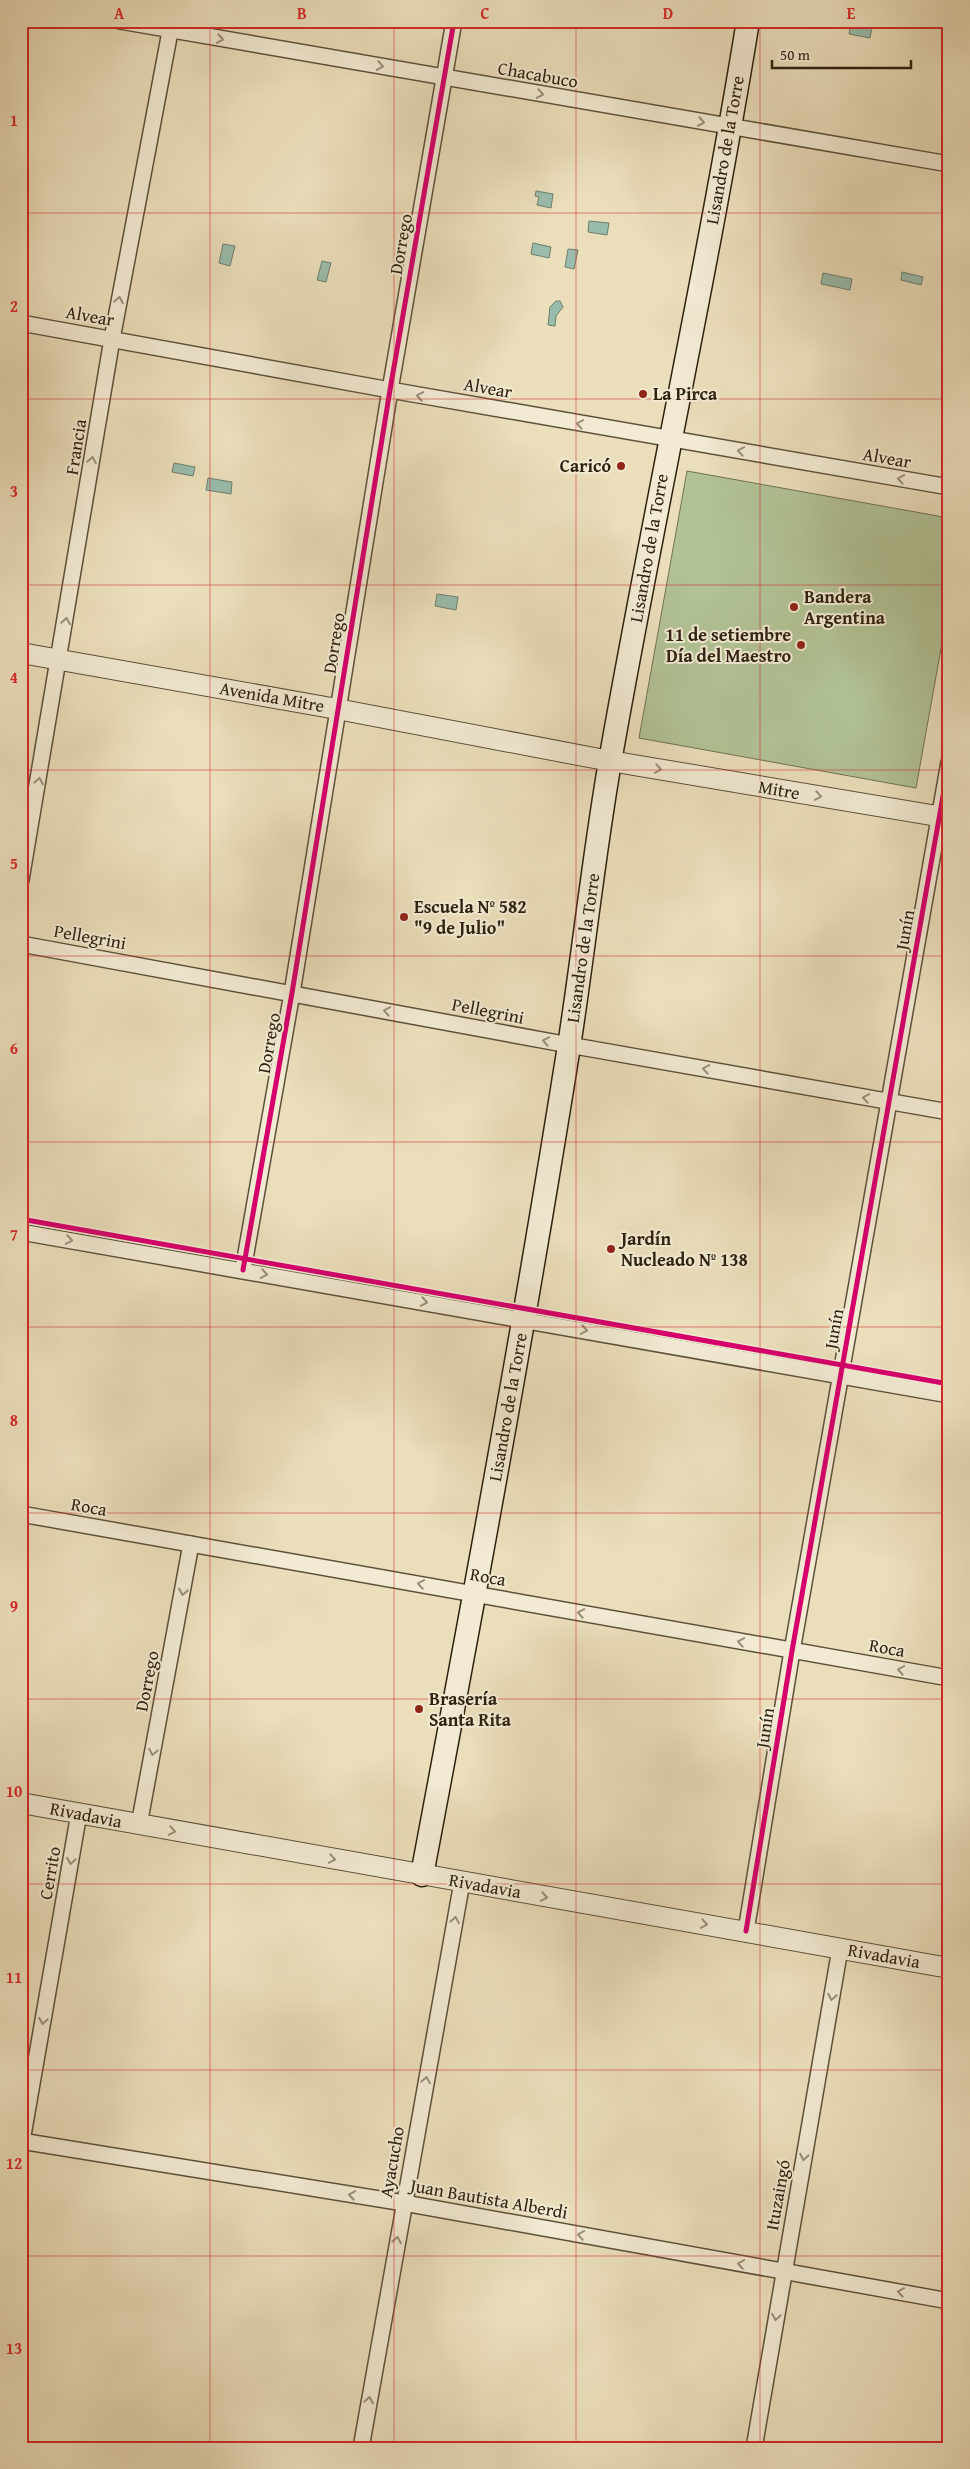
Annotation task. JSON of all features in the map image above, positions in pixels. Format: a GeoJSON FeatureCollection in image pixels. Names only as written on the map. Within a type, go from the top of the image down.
{"type":"FeatureCollection","features":[{"type":"Feature","properties":{"kind":"main road","name":"Lisandro de la Torre"},"geometry":{"type":"LineString","coordinates":[[422,1875],[475,1594],[523,1319],[569,1045],[610,761],[669,439],[730,127],[748,21]]}},
{"type":"Feature","properties":{"kind":"street","name":"Chacabuco"},"geometry":{"type":"LineString","coordinates":[[120,21],[171,26],[444,78],[949,164]]}},
{"type":"Feature","properties":{"kind":"street","name":"Dorrego"},"geometry":{"type":"LineString","coordinates":[[243,1270],[292,993],[390,390],[454,21]]}},
{"type":"Feature","properties":{"kind":"street","name":"Francia"},"geometry":{"type":"LineString","coordinates":[[21,880],[60,659],[112,339],[171,26]]}},
{"type":"Feature","properties":{"kind":"street","name":"Alvear"},"geometry":{"type":"LineString","coordinates":[[21,323],[390,390],[949,487]]}},
{"type":"Feature","properties":{"kind":"street","name":"Avenida Mitre"},"geometry":{"type":"LineString","coordinates":[[21,653],[337,709],[610,761]]}},
{"type":"Feature","properties":{"kind":"street","name":"Mitre"},"geometry":{"type":"LineString","coordinates":[[610,761],[944,818]]}},
{"type":"Feature","properties":{"kind":"street","name":"Junín"},"geometry":{"type":"LineString","coordinates":[[746,1932],[792,1651],[888,1102],[944,818],[949,762]]}},
{"type":"Feature","properties":{"kind":"street","name":"Pellegrini"},"geometry":{"type":"LineString","coordinates":[[21,944],[569,1045],[949,1112]]}},
{"type":"Feature","properties":{"kind":"street"},"geometry":{"type":"LineString","coordinates":[[21,1232],[949,1395]]}},
{"type":"Feature","properties":{"kind":"street","name":"Roca"},"geometry":{"type":"LineString","coordinates":[[21,1514],[949,1678]]}},
{"type":"Feature","properties":{"kind":"street","name":"Dorrego"},"geometry":{"type":"LineString","coordinates":[[139,1825],[192,1544]]}},
{"type":"Feature","properties":{"kind":"street","name":"Rivadavia"},"geometry":{"type":"LineString","coordinates":[[21,1802],[139,1825],[949,1968]]}},
{"type":"Feature","properties":{"kind":"street","name":"Cerrito"},"geometry":{"type":"LineString","coordinates":[[22,2143],[79,1813]]}},
{"type":"Feature","properties":{"kind":"street","name":"Ayacucho"},"geometry":{"type":"LineString","coordinates":[[361,2448],[462,1882]]}},
{"type":"Feature","properties":{"kind":"street","name":"Ituzaingó"},"geometry":{"type":"LineString","coordinates":[[754,2448],[840,1949]]}},
{"type":"Feature","properties":{"kind":"street","name":"Juan Bautista Alberdi"},"geometry":{"type":"LineString","coordinates":[[22,2143],[404,2203],[949,2301]]}},
{"type":"Feature","properties":{"kind":"shaded area"},"geometry":{"type":"Polygon","coordinates":[[[851,23],[872,27],[870,38],[849,34],[851,23]]]}},
{"type":"Feature","properties":{"kind":"shaded area"},"geometry":{"type":"Polygon","coordinates":[[[536,191],[553,194],[551,208],[537,205],[539,197],[535,196],[536,191]]]}},
{"type":"Feature","properties":{"kind":"shaded area"},"geometry":{"type":"Polygon","coordinates":[[[589,221],[609,223],[607,235],[588,232],[589,221]]]}},
{"type":"Feature","properties":{"kind":"shaded area"},"geometry":{"type":"Polygon","coordinates":[[[533,243],[551,247],[549,258],[531,254],[533,243]]]}},
{"type":"Feature","properties":{"kind":"shaded area"},"geometry":{"type":"Polygon","coordinates":[[[223,244],[235,246],[230,266],[219,263],[223,244]]]}},
{"type":"Feature","properties":{"kind":"shaded area"},"geometry":{"type":"Polygon","coordinates":[[[568,249],[578,250],[574,269],[565,267],[568,249]]]}},
{"type":"Feature","properties":{"kind":"shaded area"},"geometry":{"type":"Polygon","coordinates":[[[322,261],[331,263],[326,282],[317,280],[322,261]]]}},
{"type":"Feature","properties":{"kind":"shaded area"},"geometry":{"type":"Polygon","coordinates":[[[902,272],[923,277],[921,285],[901,280],[902,272]]]}},
{"type":"Feature","properties":{"kind":"shaded area"},"geometry":{"type":"Polygon","coordinates":[[[823,273],[852,279],[850,290],[821,284],[823,273]]]}},
{"type":"Feature","properties":{"kind":"shaded area"},"geometry":{"type":"Polygon","coordinates":[[[556,301],[560,301],[563,307],[556,316],[555,326],[548,325],[550,307],[556,301]]]}},
{"type":"Feature","properties":{"kind":"shaded area"},"geometry":{"type":"Polygon","coordinates":[[[174,463],[195,467],[193,476],[172,472],[174,463]]]}},
{"type":"Feature","properties":{"kind":"shaded area"},"geometry":{"type":"Polygon","coordinates":[[[687,471],[949,518],[949,604],[916,788],[639,738],[687,471]]]}},
{"type":"Feature","properties":{"kind":"shaded area"},"geometry":{"type":"Polygon","coordinates":[[[208,478],[232,482],[231,494],[206,490],[208,478]]]}},
{"type":"Feature","properties":{"kind":"shaded area"},"geometry":{"type":"Polygon","coordinates":[[[437,594],[458,597],[456,610],[435,606],[437,594]]]}},
{"type":"Feature","properties":{"kind":"cycle path"},"geometry":{"type":"LineString","coordinates":[[243,1270],[292,993],[390,390],[454,21]]}},
{"type":"Feature","properties":{"kind":"cycle path"},"geometry":{"type":"LineString","coordinates":[[746,1931],[792,1651],[949,762]]}},
{"type":"Feature","properties":{"kind":"cycle path"},"geometry":{"type":"LineString","coordinates":[[21,1219],[949,1384]]}},
{"type":"Feature","properties":{"kind":"place","name":"La Pirca"},"geometry":{"type":"Point","coordinates":[643,394]}},
{"type":"Feature","properties":{"kind":"place","name":"Caricó"},"geometry":{"type":"Point","coordinates":[621,466]}},
{"type":"Feature","properties":{"kind":"place","name":"Bandera Argentina"},"geometry":{"type":"Point","coordinates":[794,607]}},
{"type":"Feature","properties":{"kind":"place","name":"11 de setiembre Día del Maestro"},"geometry":{"type":"Point","coordinates":[801,645]}},
{"type":"Feature","properties":{"kind":"place","name":"Escuela Nº 582 \"9 de Julio\""},"geometry":{"type":"Point","coordinates":[404,917]}},
{"type":"Feature","properties":{"kind":"place","name":"Jardín Nucleado Nº 138"},"geometry":{"type":"Point","coordinates":[611,1249]}},
{"type":"Feature","properties":{"kind":"place","name":"Brasería Santa Rita"},"geometry":{"type":"Point","coordinates":[419,1709]}}]}
